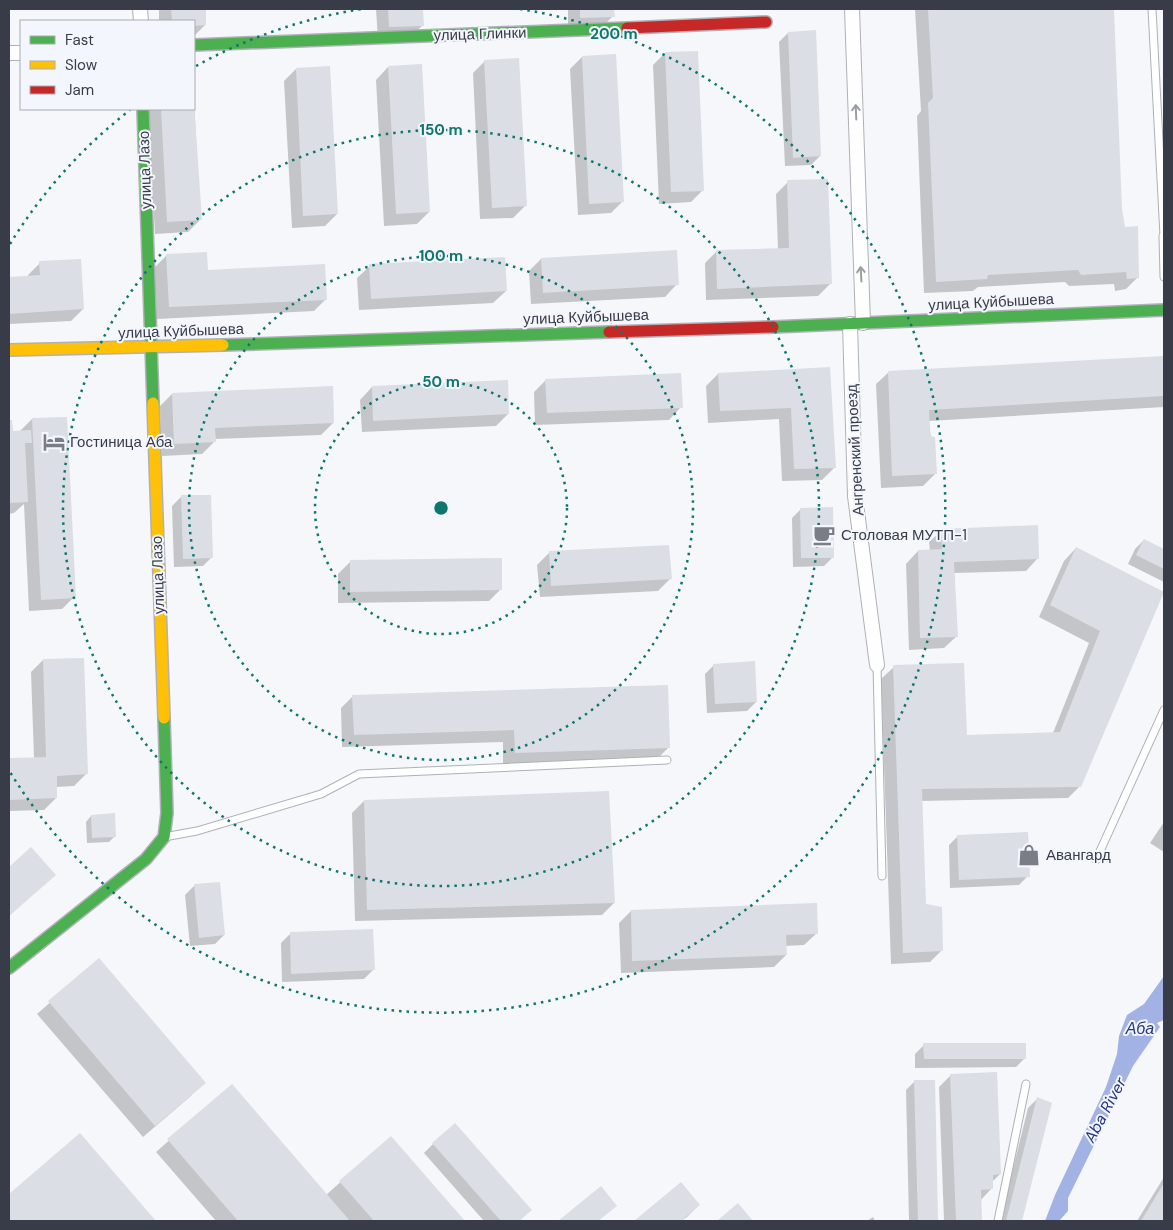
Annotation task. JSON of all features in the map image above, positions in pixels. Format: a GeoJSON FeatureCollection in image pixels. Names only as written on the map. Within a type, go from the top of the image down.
{"type":"FeatureCollection","features":[{"type":"Feature","properties":{"kind":"street","name":"Ангренский проезд"},"geometry":{"type":"LineString","coordinates":[[852,9],[857,323],[855,496],[877,665]]}},
{"type":"Feature","properties":{"kind":"street","name":"улица Глинки"},"geometry":{"type":"LineString","coordinates":[[195,45],[766,22]]}},
{"type":"Feature","properties":{"kind":"street","name":"улица Лазо"},"geometry":{"type":"LineString","coordinates":[[143,110],[167,813],[164,837]]}},
{"type":"Feature","properties":{"kind":"street","name":"улица Куйбышева"},"geometry":{"type":"LineString","coordinates":[[9,350],[152,347],[857,323],[1164,310]]}},
{"type":"Feature","properties":{"kind":"street"},"geometry":{"type":"LineString","coordinates":[[9,968],[146,859],[164,837]]}},
{"type":"Feature","properties":{"kind":"lane"},"geometry":{"type":"LineString","coordinates":[[1152,9],[1164,277]]}},
{"type":"Feature","properties":{"kind":"lane"},"geometry":{"type":"LineString","coordinates":[[877,665],[882,876]]}},
{"type":"Feature","properties":{"kind":"lane"},"geometry":{"type":"LineString","coordinates":[[1096,860],[1164,710]]}},
{"type":"Feature","properties":{"kind":"lane"},"geometry":{"type":"LineString","coordinates":[[164,837],[197,832],[321,794],[359,774],[667,760]]}},
{"type":"Feature","properties":{"kind":"lane"},"geometry":{"type":"LineString","coordinates":[[998,1221],[1026,1084]]}},
{"type":"Feature","properties":{"kind":"water","name":"Аба"},"geometry":{"type":"Polygon","coordinates":[[[1164,976],[1164,1020],[1157,1023],[1160,1027],[1133,1066],[1068,1198],[1068,1211],[1059,1221],[1045,1221],[1055,1195],[1106,1087],[1117,1054],[1119,1036],[1127,1015],[1144,1004],[1164,976]]]}},
{"type":"Feature","properties":{"kind":"building"},"geometry":{"type":"Polygon","coordinates":[[[171,9],[206,9],[206,25],[195,26],[195,20],[172,20],[171,9]]]}},
{"type":"Feature","properties":{"kind":"building"},"geometry":{"type":"Polygon","coordinates":[[[388,9],[423,9],[424,26],[389,27],[388,9]]]}},
{"type":"Feature","properties":{"kind":"building"},"geometry":{"type":"Polygon","coordinates":[[[580,9],[614,9],[615,17],[580,18],[580,9]]]}},
{"type":"Feature","properties":{"kind":"building"},"geometry":{"type":"Polygon","coordinates":[[[928,9],[1114,9],[1122,209],[1125,227],[1138,226],[1139,278],[1127,279],[1126,272],[1081,275],[1078,270],[988,275],[987,279],[936,282],[928,103],[933,98],[928,9]]]}},
{"type":"Feature","properties":{"kind":"building"},"geometry":{"type":"Polygon","coordinates":[[[816,30],[821,156],[793,158],[788,32],[816,30]]]}},
{"type":"Feature","properties":{"kind":"building"},"geometry":{"type":"Polygon","coordinates":[[[698,51],[704,191],[671,192],[665,52],[698,51]]]}},
{"type":"Feature","properties":{"kind":"building"},"geometry":{"type":"Polygon","coordinates":[[[616,54],[624,202],[589,204],[582,56],[616,54]]]}},
{"type":"Feature","properties":{"kind":"building"},"geometry":{"type":"Polygon","coordinates":[[[519,58],[527,206],[492,208],[484,60],[519,58]]]}},
{"type":"Feature","properties":{"kind":"building"},"geometry":{"type":"Polygon","coordinates":[[[422,64],[430,212],[396,214],[388,66],[422,64]]]}},
{"type":"Feature","properties":{"kind":"building"},"geometry":{"type":"Polygon","coordinates":[[[330,66],[338,214],[303,216],[296,68],[330,66]]]}},
{"type":"Feature","properties":{"kind":"building"},"geometry":{"type":"Polygon","coordinates":[[[161,110],[194,110],[202,220],[167,222],[161,110]]]}},
{"type":"Feature","properties":{"kind":"building"},"geometry":{"type":"Polygon","coordinates":[[[828,179],[832,284],[717,289],[716,250],[789,248],[787,180],[828,179]]]}},
{"type":"Feature","properties":{"kind":"building"},"geometry":{"type":"Polygon","coordinates":[[[677,250],[679,285],[543,293],[541,258],[677,250]]]}},
{"type":"Feature","properties":{"kind":"building"},"geometry":{"type":"Polygon","coordinates":[[[207,252],[208,270],[325,264],[327,300],[169,307],[166,254],[207,252]]]}},
{"type":"Feature","properties":{"kind":"building"},"geometry":{"type":"Polygon","coordinates":[[[505,257],[507,291],[371,299],[369,264],[505,257]]]}},
{"type":"Feature","properties":{"kind":"building"},"geometry":{"type":"Polygon","coordinates":[[[81,259],[84,309],[9,314],[9,277],[40,275],[39,261],[81,259]]]}},
{"type":"Feature","properties":{"kind":"building"},"geometry":{"type":"Polygon","coordinates":[[[1164,356],[1164,396],[929,410],[930,436],[935,437],[937,474],[892,476],[888,371],[1164,356]]]}},
{"type":"Feature","properties":{"kind":"building"},"geometry":{"type":"Polygon","coordinates":[[[830,367],[836,468],[794,469],[791,408],[720,411],[718,373],[830,367]]]}},
{"type":"Feature","properties":{"kind":"building"},"geometry":{"type":"Polygon","coordinates":[[[681,373],[683,408],[547,413],[545,379],[681,373]]]}},
{"type":"Feature","properties":{"kind":"building"},"geometry":{"type":"Polygon","coordinates":[[[508,380],[509,414],[373,421],[372,386],[508,380]]]}},
{"type":"Feature","properties":{"kind":"building"},"geometry":{"type":"Polygon","coordinates":[[[333,386],[334,423],[215,428],[216,442],[174,444],[172,393],[333,386]]]}},
{"type":"Feature","properties":{"kind":"building"},"geometry":{"type":"Polygon","coordinates":[[[67,417],[76,598],[41,600],[32,418],[67,417]]]}},
{"type":"Feature","properties":{"kind":"building"},"geometry":{"type":"Polygon","coordinates":[[[9,420],[12,420],[13,431],[31,430],[32,443],[25,443],[28,502],[9,503],[9,420]]]}},
{"type":"Feature","properties":{"kind":"building"},"geometry":{"type":"Polygon","coordinates":[[[181,495],[211,495],[213,558],[183,559],[181,495]]]}},
{"type":"Feature","properties":{"kind":"building"},"geometry":{"type":"Polygon","coordinates":[[[833,507],[834,558],[801,558],[800,508],[833,507]]]}},
{"type":"Feature","properties":{"kind":"building"},"geometry":{"type":"Polygon","coordinates":[[[1038,525],[1039,559],[954,562],[958,637],[920,638],[918,550],[942,549],[941,529],[1038,525]]]}},
{"type":"Feature","properties":{"kind":"building"},"geometry":{"type":"Polygon","coordinates":[[[1144,539],[1164,549],[1164,569],[1136,555],[1144,539]]]}},
{"type":"Feature","properties":{"kind":"building"},"geometry":{"type":"Polygon","coordinates":[[[669,545],[672,579],[551,586],[549,551],[669,545]]]}},
{"type":"Feature","properties":{"kind":"building"},"geometry":{"type":"Polygon","coordinates":[[[1076,547],[1164,592],[1081,787],[922,789],[926,904],[942,907],[943,951],[903,953],[893,665],[964,663],[967,735],[1060,732],[1100,631],[1050,605],[1076,547]]]}},
{"type":"Feature","properties":{"kind":"building"},"geometry":{"type":"Polygon","coordinates":[[[502,558],[502,590],[350,592],[350,560],[502,558]]]}},
{"type":"Feature","properties":{"kind":"building"},"geometry":{"type":"Polygon","coordinates":[[[84,658],[88,774],[57,776],[57,798],[9,800],[9,758],[46,757],[43,659],[84,658]]]}},
{"type":"Feature","properties":{"kind":"building"},"geometry":{"type":"Polygon","coordinates":[[[755,661],[757,702],[715,704],[713,664],[755,661]]]}},
{"type":"Feature","properties":{"kind":"building"},"geometry":{"type":"Polygon","coordinates":[[[668,685],[670,748],[515,753],[514,730],[354,735],[352,695],[668,685]]]}},
{"type":"Feature","properties":{"kind":"building"},"geometry":{"type":"Polygon","coordinates":[[[609,791],[615,903],[367,910],[364,800],[609,791]]]}},
{"type":"Feature","properties":{"kind":"building"},"geometry":{"type":"Polygon","coordinates":[[[115,813],[116,837],[92,838],[91,815],[115,813]]]}},
{"type":"Feature","properties":{"kind":"building"},"geometry":{"type":"Polygon","coordinates":[[[1028,832],[1030,877],[959,880],[957,835],[1028,832]]]}},
{"type":"Feature","properties":{"kind":"building"},"geometry":{"type":"Polygon","coordinates":[[[31,847],[56,875],[9,916],[9,867],[31,847]]]}},
{"type":"Feature","properties":{"kind":"building"},"geometry":{"type":"Polygon","coordinates":[[[220,882],[225,935],[199,938],[194,884],[220,882]]]}},
{"type":"Feature","properties":{"kind":"building"},"geometry":{"type":"Polygon","coordinates":[[[817,903],[818,934],[786,935],[787,955],[632,961],[631,910],[817,903]]]}},
{"type":"Feature","properties":{"kind":"building"},"geometry":{"type":"Polygon","coordinates":[[[373,929],[375,970],[291,974],[290,932],[373,929]]]}},
{"type":"Feature","properties":{"kind":"building"},"geometry":{"type":"Polygon","coordinates":[[[99,958],[206,1083],[155,1126],[48,1001],[99,958]]]}},
{"type":"Feature","properties":{"kind":"building"},"geometry":{"type":"Polygon","coordinates":[[[923,1043],[1026,1043],[1026,1059],[924,1059],[923,1043]]]}},
{"type":"Feature","properties":{"kind":"building"},"geometry":{"type":"Polygon","coordinates":[[[997,1072],[1001,1174],[993,1175],[993,1189],[981,1190],[982,1221],[956,1221],[950,1074],[997,1072]]]}},
{"type":"Feature","properties":{"kind":"building"},"geometry":{"type":"Polygon","coordinates":[[[914,1080],[935,1080],[938,1221],[918,1221],[914,1080]]]}},
{"type":"Feature","properties":{"kind":"building"},"geometry":{"type":"Polygon","coordinates":[[[232,1084],[350,1221],[238,1221],[167,1139],[232,1084]]]}},
{"type":"Feature","properties":{"kind":"building"},"geometry":{"type":"Polygon","coordinates":[[[1037,1097],[1052,1103],[1022,1221],[1006,1221],[1037,1097]]]}},
{"type":"Feature","properties":{"kind":"building"},"geometry":{"type":"Polygon","coordinates":[[[455,1123],[532,1210],[519,1221],[501,1221],[432,1143],[455,1123]]]}},
{"type":"Feature","properties":{"kind":"building"},"geometry":{"type":"Polygon","coordinates":[[[80,1133],[156,1221],[9,1221],[9,1194],[80,1133]]]}},
{"type":"Feature","properties":{"kind":"building"},"geometry":{"type":"Polygon","coordinates":[[[391,1136],[465,1221],[374,1221],[339,1181],[391,1136]]]}},
{"type":"Feature","properties":{"kind":"building"},"geometry":{"type":"Polygon","coordinates":[[[681,1182],[700,1205],[681,1221],[634,1221],[681,1182]]]}},
{"type":"Feature","properties":{"kind":"building"},"geometry":{"type":"Polygon","coordinates":[[[1164,1183],[1164,1221],[1141,1221],[1164,1183]]]}},
{"type":"Feature","properties":{"kind":"building"},"geometry":{"type":"Polygon","coordinates":[[[601,1186],[617,1206],[598,1221],[558,1221],[601,1186]]]}},
{"type":"Feature","properties":{"kind":"building"},"geometry":{"type":"Polygon","coordinates":[[[738,1203],[753,1221],[717,1221],[738,1203]]]}},
{"type":"Feature","properties":{"kind":"traffic: fast"},"geometry":{"type":"LineString","coordinates":[[195,45],[627,28]]}},
{"type":"Feature","properties":{"kind":"traffic: fast"},"geometry":{"type":"LineString","coordinates":[[143,110],[153,403]]}},
{"type":"Feature","properties":{"kind":"traffic: fast"},"geometry":{"type":"LineString","coordinates":[[773,327],[1164,310]]}},
{"type":"Feature","properties":{"kind":"traffic: fast"},"geometry":{"type":"LineString","coordinates":[[223,345],[609,332]]}},
{"type":"Feature","properties":{"kind":"traffic: fast"},"geometry":{"type":"LineString","coordinates":[[9,968],[146,859],[164,837],[167,813],[164,718]]}},
{"type":"Feature","properties":{"kind":"traffic: slow"},"geometry":{"type":"LineString","coordinates":[[9,350],[223,345]]}},
{"type":"Feature","properties":{"kind":"traffic: slow"},"geometry":{"type":"LineString","coordinates":[[153,403],[164,718]]}},
{"type":"Feature","properties":{"kind":"traffic: jam"},"geometry":{"type":"LineString","coordinates":[[627,28],[766,22]]}},
{"type":"Feature","properties":{"kind":"traffic: jam"},"geometry":{"type":"LineString","coordinates":[[609,332],[773,327]]}},
{"type":"Feature","properties":{"kind":"place","name":"Гостиница Аба"},"geometry":{"type":"Point","coordinates":[54,442]}},
{"type":"Feature","properties":{"kind":"place","name":"Столовая МУТП-1"},"geometry":{"type":"Point","coordinates":[824,535]}},
{"type":"Feature","properties":{"kind":"place","name":"Авангард"},"geometry":{"type":"Point","coordinates":[1029,855]}},
{"type":"Feature","properties":{"kind":"water label","name":"Aba River"},"geometry":{"type":"Point","coordinates":[1105,1110]}}]}
